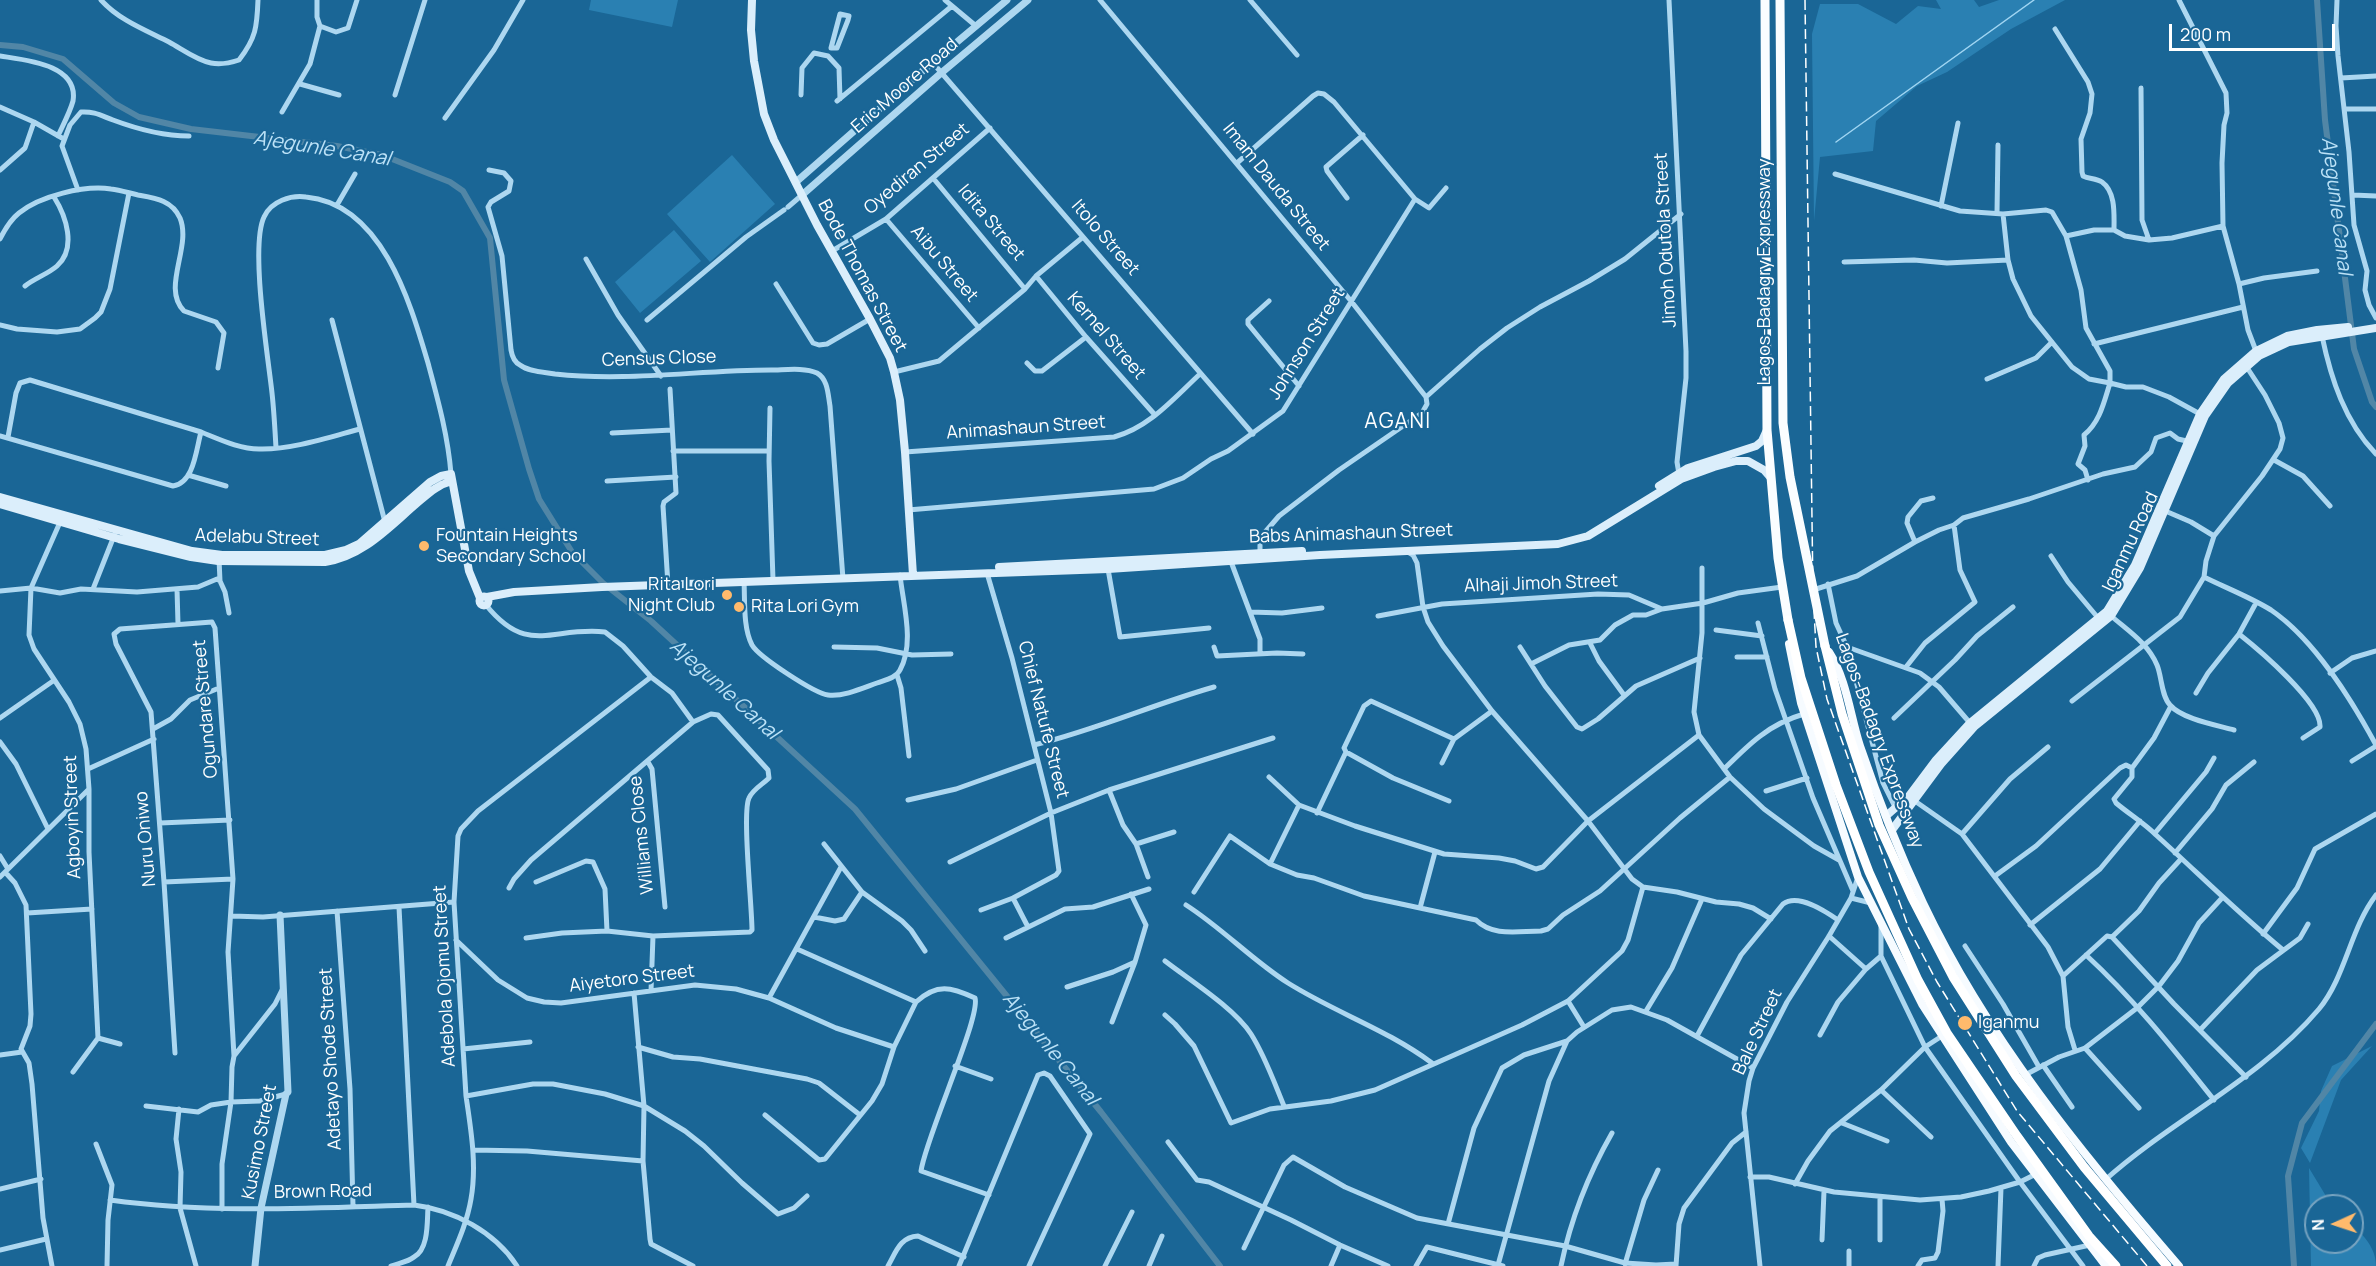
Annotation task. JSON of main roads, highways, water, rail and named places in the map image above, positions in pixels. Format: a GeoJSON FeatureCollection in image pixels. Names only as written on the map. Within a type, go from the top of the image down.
{"type":"FeatureCollection","features":[{"type":"Feature","properties":{"kind":"highway","name":"Lagos-Badagry Expressway"},"geometry":{"type":"LineString","coordinates":[[1765,0],[1767,430],[1782,587],[1801,678],[1836,785],[1869,872],[1918,980],[1947,1033],[2017,1136],[2089,1236],[2116,1266]]}},
{"type":"Feature","properties":{"kind":"highway","name":"Lagos-Badagry Expressway"},"geometry":{"type":"LineString","coordinates":[[1780,0],[1783,423],[1790,477],[1839,702],[1879,825],[1912,898],[1953,977],[2016,1076],[2084,1167],[2167,1266]]}},
{"type":"Feature","properties":{"kind":"main road","name":"Bode Thomas Street"},"geometry":{"type":"LineString","coordinates":[[752,0],[751,30],[759,96],[774,140],[890,358],[894,372],[900,400],[905,452],[908,575]]}},
{"type":"Feature","properties":{"kind":"main road","name":"Iganmu Road"},"geometry":{"type":"LineString","coordinates":[[1892,830],[1936,760],[1970,723],[2099,619],[2109,614],[2135,565],[2190,442],[2220,393],[2259,356],[2289,342],[2372,326]]}},
{"type":"Feature","properties":{"kind":"main road","name":"Iganmu Road"},"geometry":{"type":"LineString","coordinates":[[1886,816],[1912,799],[1974,727],[2109,614],[2140,567],[2200,414],[2224,379],[2256,351],[2287,336],[2327,333]]}},
{"type":"Feature","properties":{"kind":"main road","name":"Babs Animashaun Street"},"geometry":{"type":"LineString","coordinates":[[908,575],[1108,569],[1260,553],[1558,544],[1581,539],[1613,522],[1680,476],[1724,455],[1756,446],[1762,441],[1767,430]]}},
{"type":"Feature","properties":{"kind":"main road","name":"Babs Animashaun Street"},"geometry":{"type":"LineString","coordinates":[[1680,476],[1741,460],[1754,464],[1770,477]]}},
{"type":"Feature","properties":{"kind":"main road","name":"Adelabu Street"},"geometry":{"type":"LineString","coordinates":[[0,501],[191,557],[312,563],[339,560],[356,553],[451,474],[471,582],[484,600]]}},
{"type":"Feature","properties":{"kind":"main road","name":"Babs Animashaun Street"},"geometry":{"type":"LineString","coordinates":[[484,600],[514,592],[744,581],[843,579],[1230,557],[1408,552],[1508,545]]}},
{"type":"Feature","properties":{"kind":"main road","name":"Lagos-Badagry Expressway"},"geometry":{"type":"LineString","coordinates":[[1788,620],[1790,647],[1804,714],[1858,877],[1922,1004],[1942,1036],[2012,1142],[2106,1266]]}},
{"type":"Feature","properties":{"kind":"main road","name":"Lagos-Badagry Expressway"},"geometry":{"type":"LineString","coordinates":[[1825,646],[1844,689],[1860,746],[1892,830],[1924,904],[1982,1011],[2041,1098],[2105,1180],[2180,1266]]}},
{"type":"Feature","properties":{"kind":"waterway"},"geometry":{"type":"LineString","coordinates":[[1836,142],[2034,0]]}},
{"type":"Feature","properties":{"kind":"waterway","name":"Ajegunle Canal"},"geometry":{"type":"LineString","coordinates":[[2317,0],[2325,120],[2354,349],[2372,402],[2376,407]]}},
{"type":"Feature","properties":{"kind":"waterway","name":"Ajegunle Canal"},"geometry":{"type":"LineString","coordinates":[[0,45],[23,47],[63,59],[114,103],[139,117],[191,129],[337,146],[382,155],[450,182],[463,191],[490,238],[504,380],[529,469],[539,499],[572,552],[603,583],[651,621],[855,809],[1101,1112],[1220,1266]]}},
{"type":"Feature","properties":{"kind":"waterway","name":"Ajegunle Canal"},"geometry":{"type":"LineString","coordinates":[[2294,1266],[2288,1176],[2302,1123],[2376,1024]]}},
{"type":"Feature","properties":{"kind":"railway"},"geometry":{"type":"LineString","coordinates":[[1805,0],[1813,593],[1816,647],[1827,699],[1909,929],[1937,982],[2017,1111],[2147,1266]]}},
{"type":"Feature","properties":{"kind":"place","name":"Fountain Heights Secondary School"},"geometry":{"type":"Point","coordinates":[424,546]}},
{"type":"Feature","properties":{"kind":"place","name":"Rita Lori Night Club"},"geometry":{"type":"Point","coordinates":[727,595]}},
{"type":"Feature","properties":{"kind":"place","name":"Rita Lori Gym"},"geometry":{"type":"Point","coordinates":[739,607]}},
{"type":"Feature","properties":{"kind":"place","name":"Iganmu"},"geometry":{"type":"Point","coordinates":[1965,1023]}},
{"type":"Feature","properties":{"kind":"district","name":"AGANI"},"geometry":{"type":"Point","coordinates":[1398,422]}}]}
